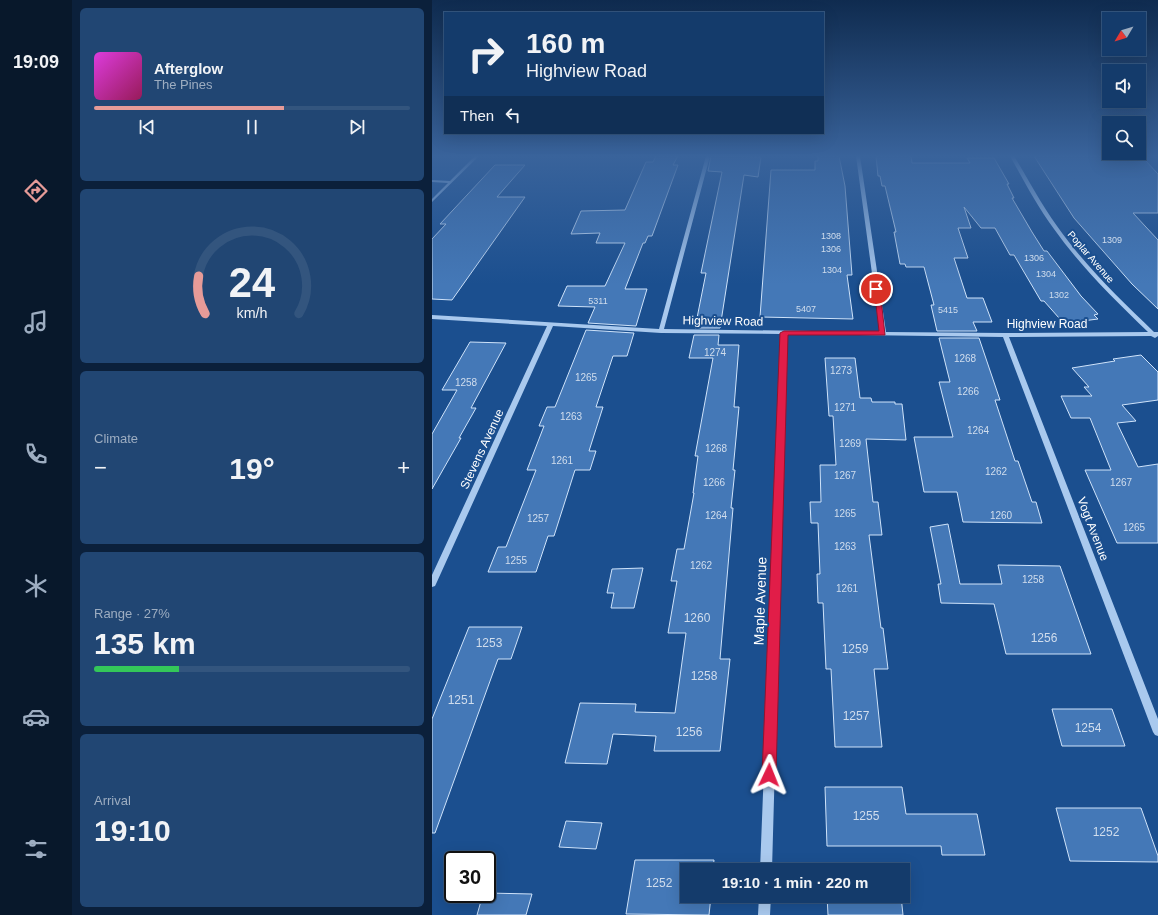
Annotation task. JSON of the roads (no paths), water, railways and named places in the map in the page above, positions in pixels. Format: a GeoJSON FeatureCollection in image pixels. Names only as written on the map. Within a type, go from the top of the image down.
{"type":"FeatureCollection","features":[{"type":"Feature","properties":{"kind":"street"},"geometry":{"type":"LineString","coordinates":[[661,331],[697,199]]}},
{"type":"Feature","properties":{"kind":"street"},"geometry":{"type":"LineString","coordinates":[[864,199],[883,333]]}},
{"type":"Feature","properties":{"kind":"street","name":"Poplar Avenue"},"geometry":{"type":"LineString","coordinates":[[1036,199],[1064,240],[1100,282],[1157,336]]}},
{"type":"Feature","properties":{"kind":"street","name":"Highview Road"},"geometry":{"type":"LineString","coordinates":[[432,316],[661,331],[1157,336]]}},
{"type":"Feature","properties":{"kind":"street","name":"Stevens Avenue"},"geometry":{"type":"LineString","coordinates":[[432,584],[551,324]]}},
{"type":"Feature","properties":{"kind":"street","name":"Maple Avenue"},"geometry":{"type":"LineString","coordinates":[[766,863],[784,333]]}},
{"type":"Feature","properties":{"kind":"street","name":"Vogt Avenue"},"geometry":{"type":"LineString","coordinates":[[1005,335],[1158,732]]}},
{"type":"Feature","properties":{"kind":"street"},"geometry":{"type":"LineString","coordinates":[[764,915],[765,903]]}}]}
